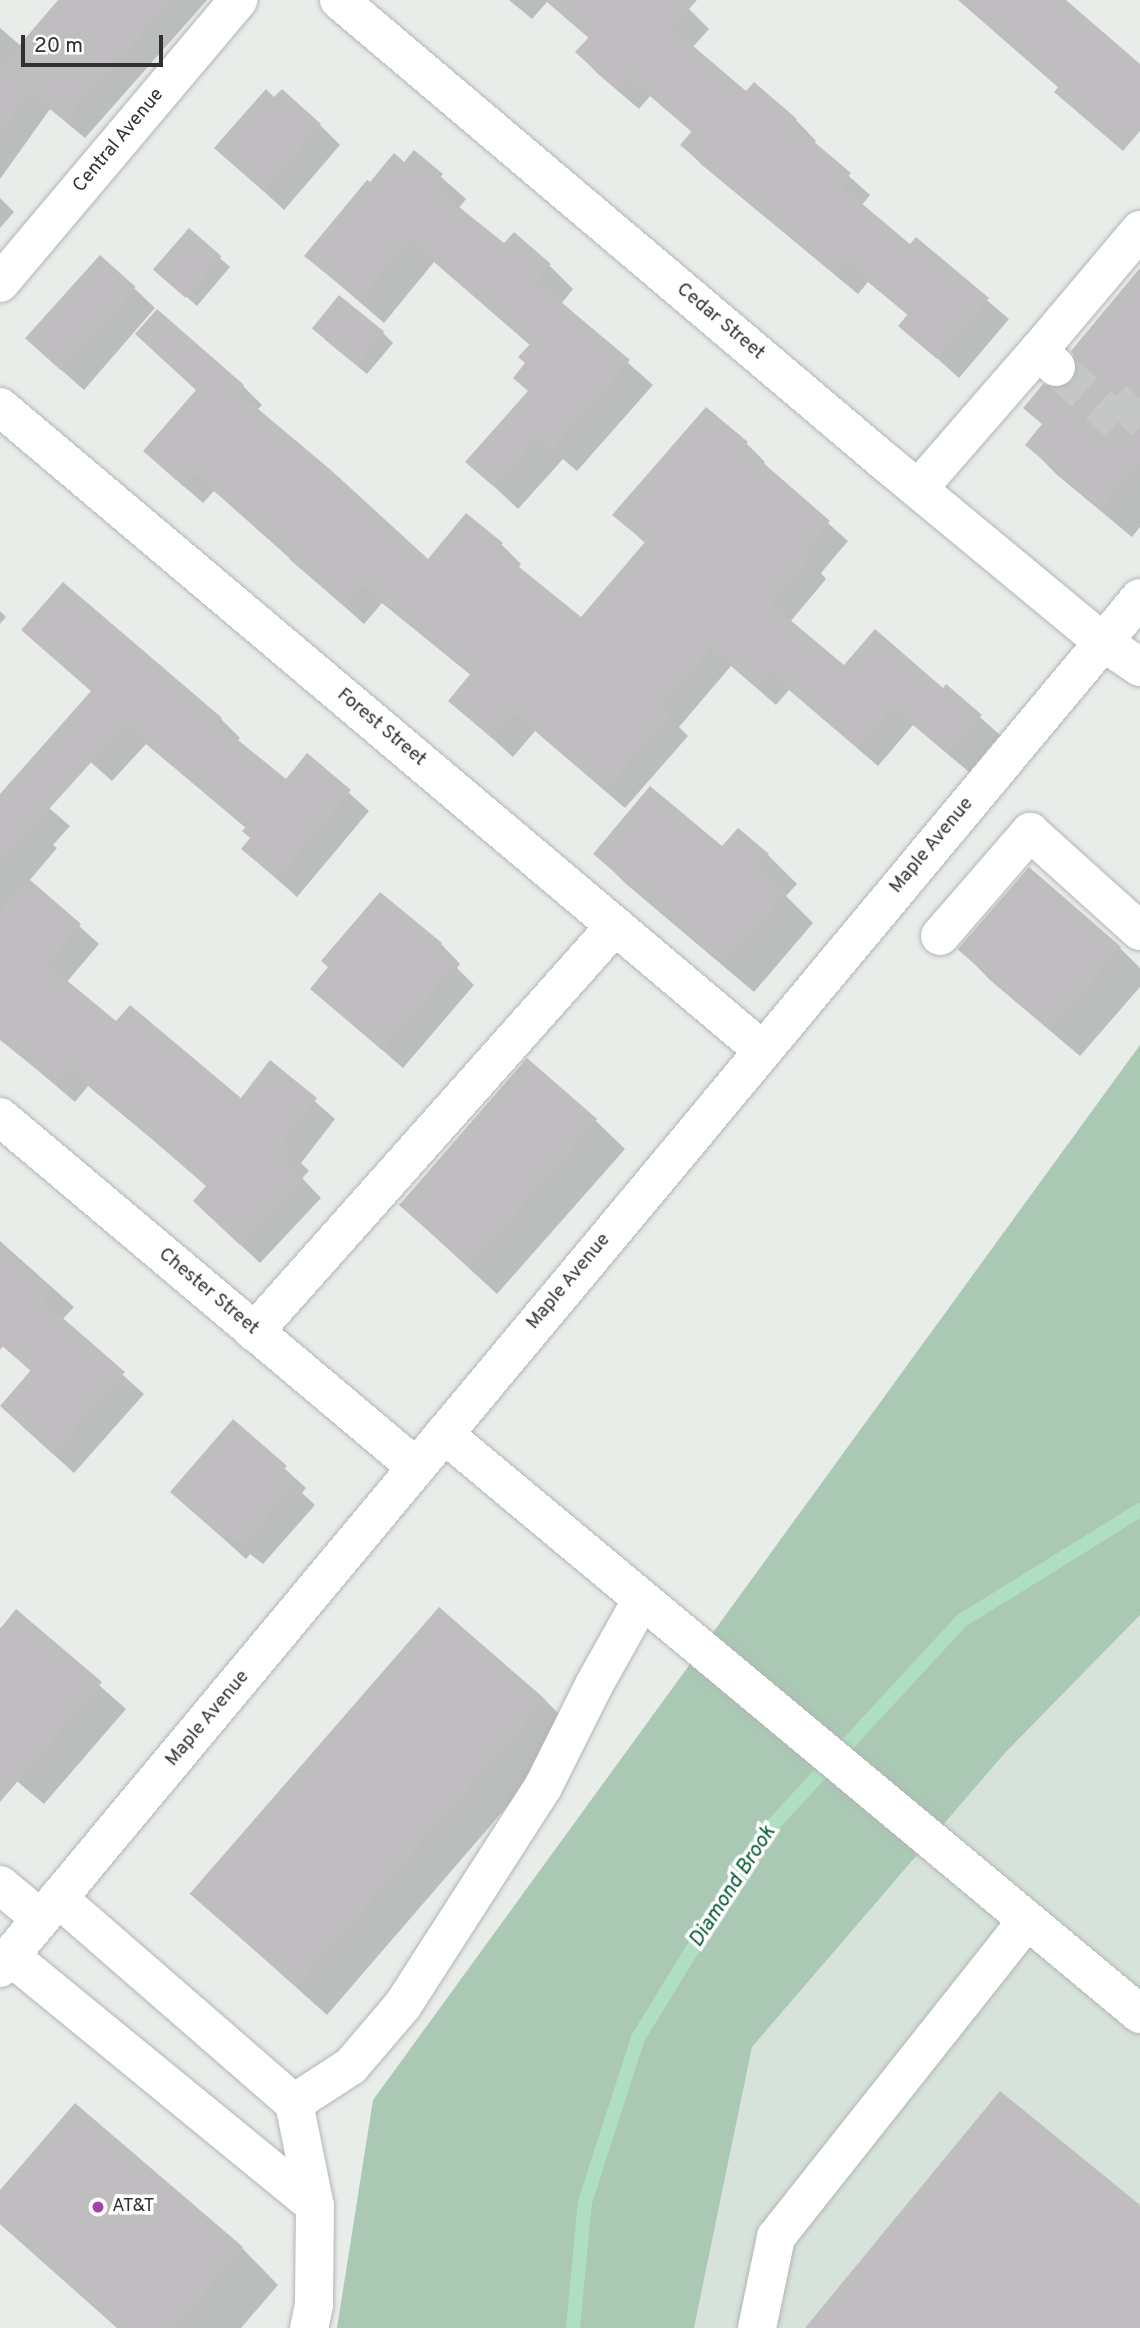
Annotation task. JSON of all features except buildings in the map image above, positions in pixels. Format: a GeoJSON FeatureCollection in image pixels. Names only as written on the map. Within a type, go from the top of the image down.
{"type":"FeatureCollection","features":[{"type":"Feature","properties":{"kind":"street","name":"Central Avenue"},"geometry":{"type":"LineString","coordinates":[[0,283],[237,0]]}},
{"type":"Feature","properties":{"kind":"street","name":"Cedar Street"},"geometry":{"type":"LineString","coordinates":[[339,0],[918,489],[1103,642],[1140,667]]}},
{"type":"Feature","properties":{"kind":"street"},"geometry":{"type":"LineString","coordinates":[[918,489],[1047,359],[1140,230]]}},
{"type":"Feature","properties":{"kind":"street","name":"Forest Street"},"geometry":{"type":"LineString","coordinates":[[0,407],[761,1049]]}},
{"type":"Feature","properties":{"kind":"street","name":"Maple Avenue"},"geometry":{"type":"LineString","coordinates":[[5,1962],[761,1049],[1140,598]]}},
{"type":"Feature","properties":{"kind":"street"},"geometry":{"type":"LineString","coordinates":[[940,936],[1030,832],[1140,932]]}},
{"type":"Feature","properties":{"kind":"street"},"geometry":{"type":"LineString","coordinates":[[254,1332],[615,926]]}},
{"type":"Feature","properties":{"kind":"street","name":"Chester Street"},"geometry":{"type":"LineString","coordinates":[[0,1117],[416,1467]]}},
{"type":"Feature","properties":{"kind":"street"},"geometry":{"type":"LineString","coordinates":[[444,1434],[1027,1920],[1136,2002]]}},
{"type":"Feature","properties":{"kind":"street"},"geometry":{"type":"LineString","coordinates":[[294,2103],[351,2066],[403,2004],[543,1787],[594,1685],[642,1599]]}},
{"type":"Feature","properties":{"kind":"street"},"geometry":{"type":"LineString","coordinates":[[0,1885],[49,1908],[294,2103],[315,2206],[313,2305],[309,2328]]}},
{"type":"Feature","properties":{"kind":"street"},"geometry":{"type":"LineString","coordinates":[[757,2328],[775,2237],[1027,1920]]}},
{"type":"Feature","properties":{"kind":"street"},"geometry":{"type":"LineString","coordinates":[[5,1962],[315,2206]]}},
{"type":"Feature","properties":{"kind":"shaded area"},"geometry":{"type":"Polygon","coordinates":[[[1140,1615],[1140,2328],[694,2328],[752,2047],[1004,1754],[1140,1615]]]}},
{"type":"Feature","properties":{"kind":"green space"},"geometry":{"type":"Polygon","coordinates":[[[1140,1045],[1140,1615],[1004,1754],[752,2047],[694,2328],[337,2328],[373,2100],[1140,1045]]]}},
{"type":"Feature","properties":{"kind":"waterway","name":"Diamond Brook"},"geometry":{"type":"LineString","coordinates":[[573,2328],[585,2202],[638,2038],[760,1839],[961,1621],[1140,1510]]}},
{"type":"Feature","properties":{"kind":"tunnel"},"geometry":{"type":"LineString","coordinates":[[1056,367],[1118,422],[1140,399]]}},
{"type":"Feature","properties":{"kind":"place","name":"AT&T"},"geometry":{"type":"Point","coordinates":[98,2207]}}]}
